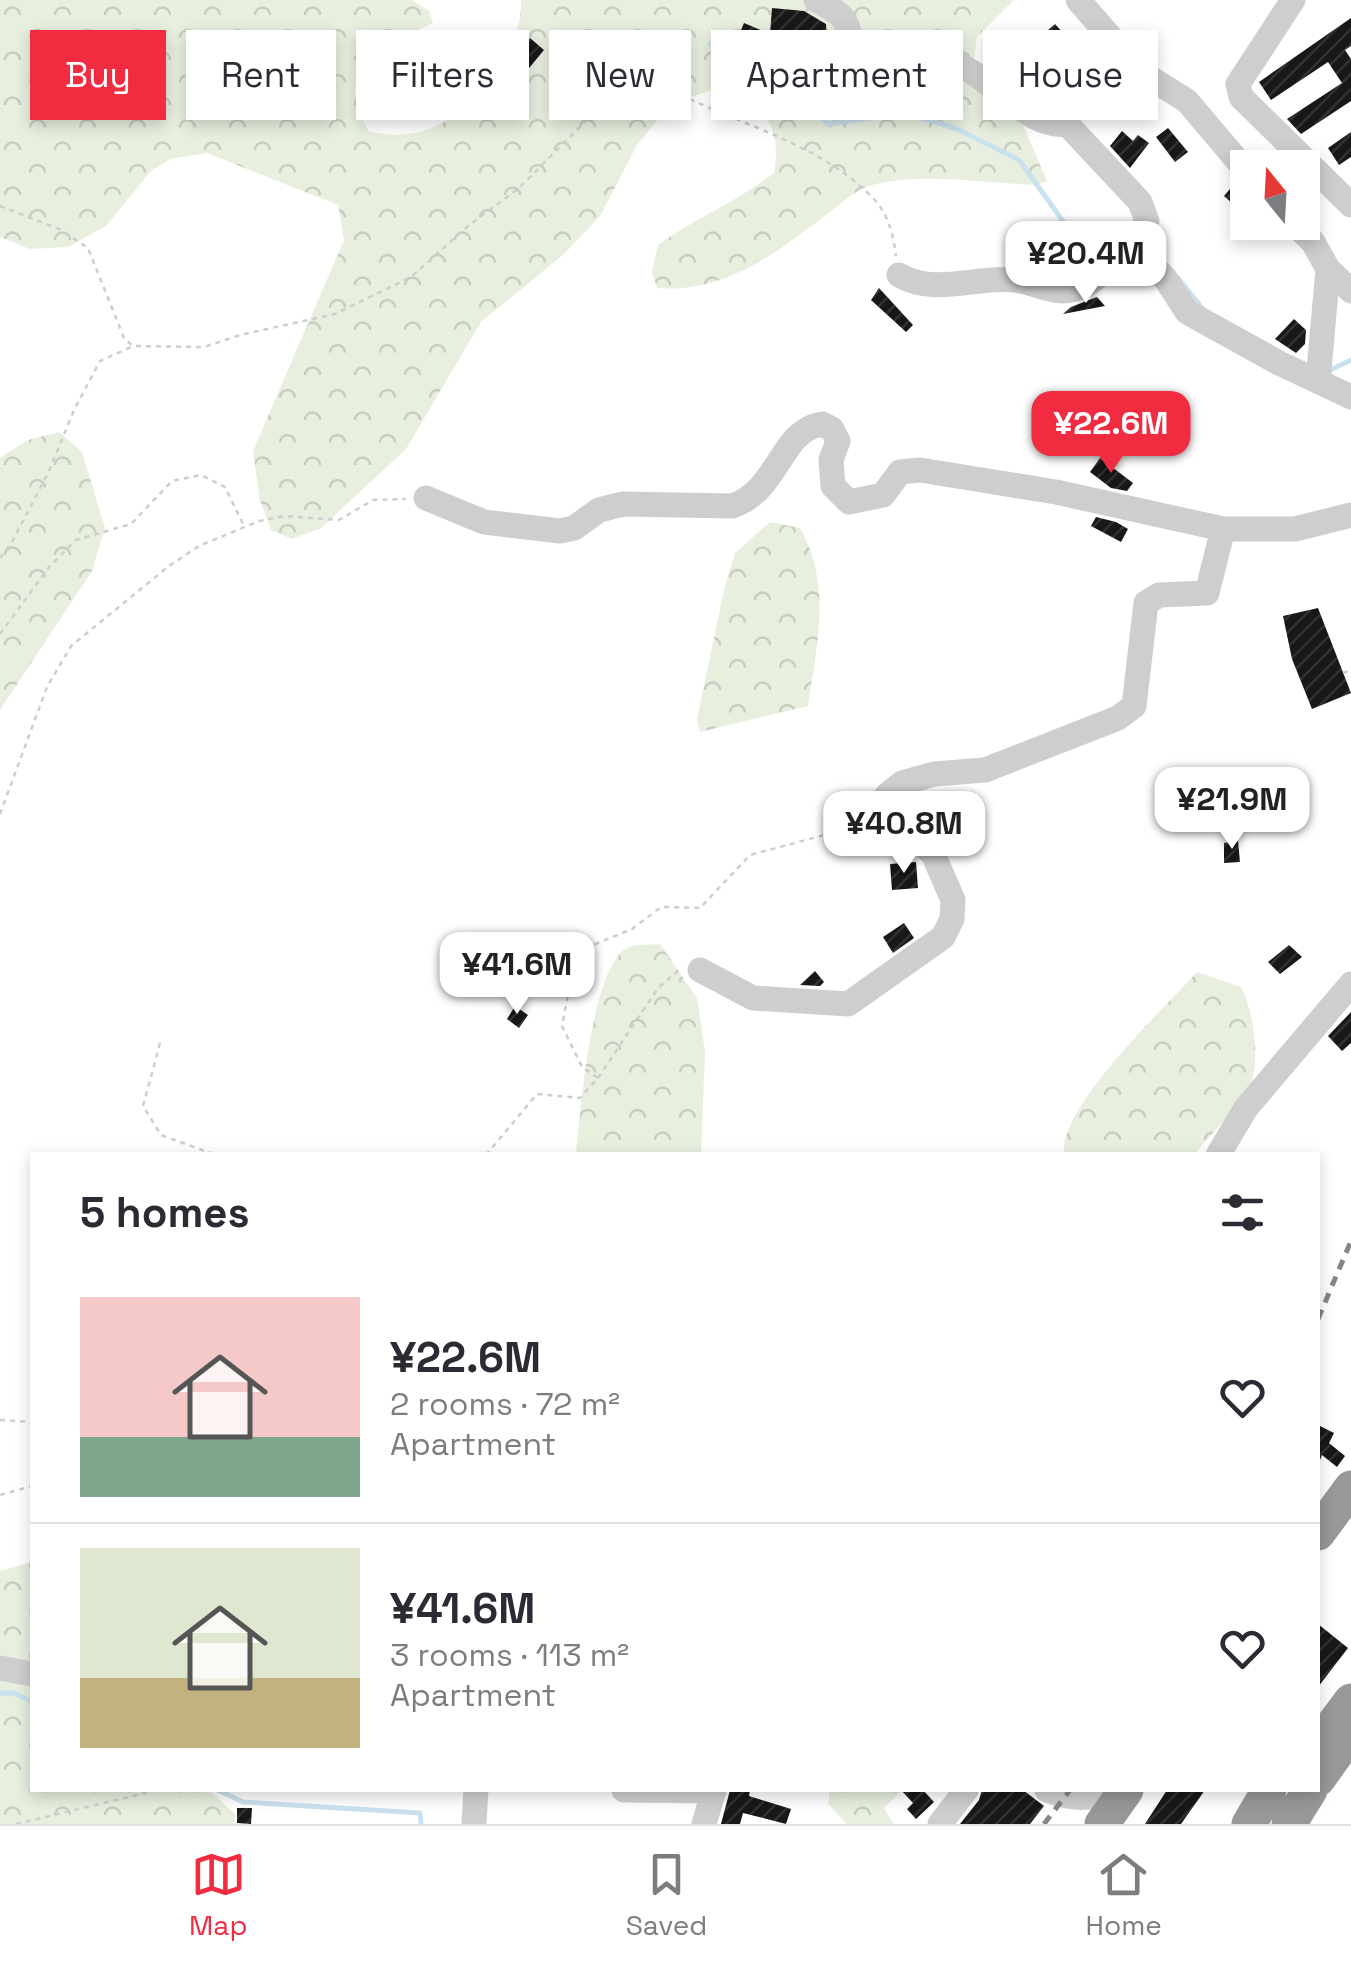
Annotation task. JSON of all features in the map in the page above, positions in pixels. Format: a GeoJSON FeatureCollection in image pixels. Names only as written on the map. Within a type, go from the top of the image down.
{"type":"FeatureCollection","features":[{"type":"Feature","properties":{"kind":"highway"},"geometry":{"type":"LineString","coordinates":[[1320,1529],[1351,1488]]}},
{"type":"Feature","properties":{"kind":"highway"},"geometry":{"type":"LineString","coordinates":[[1320,1719],[1351,1680]]}},
{"type":"Feature","properties":{"kind":"highway"},"geometry":{"type":"LineString","coordinates":[[1320,1742],[1351,1701]]}},
{"type":"Feature","properties":{"kind":"highway"},"geometry":{"type":"LineString","coordinates":[[1320,1776],[1351,1734]]}},
{"type":"Feature","properties":{"kind":"highway"},"geometry":{"type":"LineString","coordinates":[[1102,1824],[1125,1792]]}},
{"type":"Feature","properties":{"kind":"highway"},"geometry":{"type":"LineString","coordinates":[[1249,1824],[1268,1792]]}},
{"type":"Feature","properties":{"kind":"highway"},"geometry":{"type":"LineString","coordinates":[[1267,1824],[1287,1792]]}},
{"type":"Feature","properties":{"kind":"highway"},"geometry":{"type":"LineString","coordinates":[[1289,1824],[1309,1792]]}},
{"type":"Feature","properties":{"kind":"street"},"geometry":{"type":"LineString","coordinates":[[816,0],[841,15],[851,32],[852,63],[859,78],[872,86],[888,90],[903,86],[933,62],[948,60],[1053,126],[1067,124],[1140,202],[1147,222],[1142,255]]}},
{"type":"Feature","properties":{"kind":"street"},"geometry":{"type":"LineString","coordinates":[[1078,0],[1141,72],[1187,101],[1230,152]]}},
{"type":"Feature","properties":{"kind":"street"},"geometry":{"type":"LineString","coordinates":[[1293,0],[1238,84],[1241,97],[1351,205]]}},
{"type":"Feature","properties":{"kind":"street"},"geometry":{"type":"LineString","coordinates":[[1311,240],[1328,268],[1351,291]]}},
{"type":"Feature","properties":{"kind":"street"},"geometry":{"type":"LineString","coordinates":[[899,274],[914,284],[1017,280],[1052,290],[1074,290],[1102,276],[1113,260],[1125,254],[1142,255],[1166,278],[1188,312],[1351,398]]}},
{"type":"Feature","properties":{"kind":"street"},"geometry":{"type":"LineString","coordinates":[[1318,382],[1328,268]]}},
{"type":"Feature","properties":{"kind":"street"},"geometry":{"type":"LineString","coordinates":[[426,498],[484,522],[560,531],[574,528],[600,510],[622,504],[732,506],[748,502],[760,492],[802,432],[822,424],[832,429],[838,441],[832,460],[833,486],[850,502],[883,495],[900,472],[920,470],[1056,492],[1223,529],[1295,528],[1351,515]]}},
{"type":"Feature","properties":{"kind":"street"},"geometry":{"type":"LineString","coordinates":[[700,970],[753,998],[848,1004],[943,937],[952,920],[953,900],[933,854],[923,845],[870,822],[886,796],[902,783],[934,774],[985,770],[1118,718],[1134,706],[1146,603],[1159,595],[1207,592],[1223,529]]}},
{"type":"Feature","properties":{"kind":"street"},"geometry":{"type":"LineString","coordinates":[[1220,1152],[1246,1108],[1351,984]]}},
{"type":"Feature","properties":{"kind":"street"},"geometry":{"type":"LineString","coordinates":[[0,1668],[30,1674]]}},
{"type":"Feature","properties":{"kind":"street"},"geometry":{"type":"LineString","coordinates":[[474,1824],[476,1792]]}},
{"type":"Feature","properties":{"kind":"street"},"geometry":{"type":"LineString","coordinates":[[704,1824],[713,1792]]}},
{"type":"Feature","properties":{"kind":"street"},"geometry":{"type":"LineString","coordinates":[[940,1824],[964,1792]]}},
{"type":"Feature","properties":{"kind":"street"},"geometry":{"type":"LineString","coordinates":[[1058,1792],[1091,1798],[1102,1792]]}},
{"type":"Feature","properties":{"kind":"path"},"geometry":{"type":"LineString","coordinates":[[0,558],[49,471],[100,360],[133,346],[204,347],[335,314],[412,277],[468,226],[519,188],[609,98],[625,88],[652,88],[682,95],[757,126],[839,171],[874,200],[891,225],[899,274]]}},
{"type":"Feature","properties":{"kind":"path"},"geometry":{"type":"LineString","coordinates":[[0,206],[59,229],[88,248],[124,338],[133,346]]}},
{"type":"Feature","properties":{"kind":"path"},"geometry":{"type":"LineString","coordinates":[[0,634],[49,567],[76,540],[131,524],[172,481],[201,475],[225,487],[245,527]]}},
{"type":"Feature","properties":{"kind":"path"},"geometry":{"type":"LineString","coordinates":[[0,814],[47,688],[71,646],[168,566],[199,546],[284,516],[339,520],[372,500],[426,498]]}},
{"type":"Feature","properties":{"kind":"path"},"geometry":{"type":"LineString","coordinates":[[1343,674],[1351,670]]}},
{"type":"Feature","properties":{"kind":"path"},"geometry":{"type":"LineString","coordinates":[[598,1078],[582,1067],[562,1026],[576,952],[632,929],[661,907],[700,908],[750,855],[870,822]]}},
{"type":"Feature","properties":{"kind":"path"},"geometry":{"type":"LineString","coordinates":[[489,1152],[537,1094],[580,1098],[598,1078],[658,988],[680,969],[700,970]]}},
{"type":"Feature","properties":{"kind":"path"},"geometry":{"type":"LineString","coordinates":[[160,1042],[144,1106],[161,1135],[208,1152]]}},
{"type":"Feature","properties":{"kind":"path"},"geometry":{"type":"LineString","coordinates":[[0,1420],[30,1422]]}},
{"type":"Feature","properties":{"kind":"path"},"geometry":{"type":"LineString","coordinates":[[0,1495],[30,1487]]}},
{"type":"Feature","properties":{"kind":"path"},"geometry":{"type":"LineString","coordinates":[[16,1824],[150,1792]]}},
{"type":"Feature","properties":{"kind":"green space"},"geometry":{"type":"Polygon","coordinates":[[[0,0],[412,0],[429,11],[433,23],[418,30],[356,30],[356,120],[363,120],[369,131],[395,135],[423,131],[447,120],[529,120],[529,30],[517,30],[521,0],[1014,0],[977,37],[973,67],[983,79],[983,120],[1019,120],[1047,181],[1035,185],[927,179],[866,187],[746,269],[704,285],[657,288],[652,272],[658,245],[774,173],[776,148],[768,120],[963,120],[963,30],[711,30],[711,90],[691,97],[691,30],[549,30],[549,120],[657,120],[637,145],[600,216],[564,254],[481,322],[406,449],[321,528],[292,539],[271,530],[260,501],[253,451],[344,240],[338,205],[207,153],[170,159],[151,171],[106,226],[68,247],[30,249],[0,237],[0,0]]]}},
{"type":"Feature","properties":{"kind":"green space"},"geometry":{"type":"Polygon","coordinates":[[[59,432],[82,452],[105,528],[92,571],[0,710],[0,458],[28,440],[59,432]]]}},
{"type":"Feature","properties":{"kind":"green space"},"geometry":{"type":"Polygon","coordinates":[[[770,522],[800,528],[816,571],[819,615],[808,706],[700,732],[697,719],[735,553],[770,522]]]}},
{"type":"Feature","properties":{"kind":"green space"},"geometry":{"type":"Polygon","coordinates":[[[660,944],[697,998],[705,1052],[701,1152],[576,1152],[590,1042],[605,980],[616,959],[629,947],[660,944]]]}},
{"type":"Feature","properties":{"kind":"green space"},"geometry":{"type":"Polygon","coordinates":[[[1197,972],[1241,987],[1254,1037],[1255,1065],[1249,1087],[1197,1152],[1064,1152],[1078,1111],[1139,1034],[1197,972]]]}},
{"type":"Feature","properties":{"kind":"green space"},"geometry":{"type":"Polygon","coordinates":[[[30,1563],[30,1792],[211,1792],[236,1815],[235,1824],[0,1824],[0,1571],[30,1563]]]}},
{"type":"Feature","properties":{"kind":"green space"},"geometry":{"type":"Polygon","coordinates":[[[830,1792],[900,1792],[884,1808],[894,1824],[847,1824],[828,1804],[830,1792]]]}},
{"type":"Feature","properties":{"kind":"building"},"geometry":{"type":"Polygon","coordinates":[[[772,8],[804,11],[826,24],[826,30],[770,30],[772,8]]]}},
{"type":"Feature","properties":{"kind":"building"},"geometry":{"type":"Polygon","coordinates":[[[1351,18],[1351,46],[1345,50],[1351,59],[1351,101],[1301,134],[1287,119],[1342,83],[1328,62],[1271,100],[1259,82],[1351,18]]]}},
{"type":"Feature","properties":{"kind":"building"},"geometry":{"type":"Polygon","coordinates":[[[744,23],[761,30],[741,30],[744,23]]]}},
{"type":"Feature","properties":{"kind":"building"},"geometry":{"type":"Polygon","coordinates":[[[529,39],[544,50],[529,68],[529,39]]]}},
{"type":"Feature","properties":{"kind":"building"},"geometry":{"type":"Polygon","coordinates":[[[1168,128],[1188,152],[1175,162],[1156,137],[1168,128]]]}},
{"type":"Feature","properties":{"kind":"building"},"geometry":{"type":"Polygon","coordinates":[[[1122,131],[1133,141],[1138,135],[1149,143],[1130,168],[1110,146],[1122,131]]]}},
{"type":"Feature","properties":{"kind":"building"},"geometry":{"type":"Polygon","coordinates":[[[1351,132],[1351,157],[1339,165],[1328,148],[1351,132]]]}},
{"type":"Feature","properties":{"kind":"building"},"geometry":{"type":"Polygon","coordinates":[[[1033,227],[1061,265],[1051,273],[1029,266],[1011,244],[1033,227]]]}},
{"type":"Feature","properties":{"kind":"building"},"geometry":{"type":"Polygon","coordinates":[[[879,288],[913,325],[906,332],[871,300],[879,288]]]}},
{"type":"Feature","properties":{"kind":"building"},"geometry":{"type":"Polygon","coordinates":[[[1097,297],[1105,306],[1063,314],[1071,307],[1097,297]]]}},
{"type":"Feature","properties":{"kind":"building"},"geometry":{"type":"Polygon","coordinates":[[[1294,319],[1306,330],[1305,344],[1296,353],[1275,339],[1294,319]]]}},
{"type":"Feature","properties":{"kind":"building"},"geometry":{"type":"Polygon","coordinates":[[[1100,458],[1133,483],[1127,491],[1111,488],[1090,472],[1100,458]]]}},
{"type":"Feature","properties":{"kind":"building"},"geometry":{"type":"Polygon","coordinates":[[[1096,517],[1128,529],[1121,542],[1091,526],[1096,517]]]}},
{"type":"Feature","properties":{"kind":"building"},"geometry":{"type":"Polygon","coordinates":[[[1318,608],[1351,693],[1312,709],[1292,659],[1283,616],[1318,608]]]}},
{"type":"Feature","properties":{"kind":"building"},"geometry":{"type":"Polygon","coordinates":[[[1238,841],[1240,862],[1224,863],[1224,843],[1238,841]]]}},
{"type":"Feature","properties":{"kind":"building"},"geometry":{"type":"Polygon","coordinates":[[[916,862],[918,888],[892,890],[890,864],[916,862]]]}},
{"type":"Feature","properties":{"kind":"building"},"geometry":{"type":"Polygon","coordinates":[[[904,923],[914,938],[893,953],[883,937],[904,923]]]}},
{"type":"Feature","properties":{"kind":"building"},"geometry":{"type":"Polygon","coordinates":[[[1289,945],[1302,957],[1280,974],[1268,962],[1289,945]]]}},
{"type":"Feature","properties":{"kind":"building"},"geometry":{"type":"Polygon","coordinates":[[[815,971],[824,982],[820,986],[800,985],[815,971]]]}},
{"type":"Feature","properties":{"kind":"building"},"geometry":{"type":"Polygon","coordinates":[[[515,1006],[528,1015],[519,1028],[507,1019],[515,1006]]]}},
{"type":"Feature","properties":{"kind":"building"},"geometry":{"type":"Polygon","coordinates":[[[1351,1012],[1351,1043],[1342,1051],[1328,1036],[1351,1012]]]}},
{"type":"Feature","properties":{"kind":"building"},"geometry":{"type":"Polygon","coordinates":[[[1320,1426],[1334,1433],[1329,1443],[1345,1456],[1337,1467],[1322,1455],[1320,1460],[1320,1426]]]}},
{"type":"Feature","properties":{"kind":"building"},"geometry":{"type":"Polygon","coordinates":[[[1320,1626],[1348,1648],[1320,1684],[1320,1626]]]}},
{"type":"Feature","properties":{"kind":"building"},"geometry":{"type":"Polygon","coordinates":[[[729,1792],[750,1792],[749,1796],[791,1809],[786,1824],[743,1813],[740,1824],[721,1824],[729,1792]]]}},
{"type":"Feature","properties":{"kind":"building"},"geometry":{"type":"Polygon","coordinates":[[[903,1792],[925,1792],[934,1802],[916,1819],[907,1809],[913,1803],[903,1792]]]}},
{"type":"Feature","properties":{"kind":"building"},"geometry":{"type":"Polygon","coordinates":[[[981,1792],[1026,1792],[1044,1806],[1030,1824],[960,1824],[981,1792]]]}},
{"type":"Feature","properties":{"kind":"building"},"geometry":{"type":"Polygon","coordinates":[[[1166,1792],[1204,1792],[1181,1824],[1145,1824],[1166,1792]]]}},
{"type":"Feature","properties":{"kind":"building"},"geometry":{"type":"Polygon","coordinates":[[[237,1808],[252,1808],[251,1824],[237,1823],[237,1808]]]}},
{"type":"Feature","properties":{"kind":"waterway"},"geometry":{"type":"LineString","coordinates":[[710,44],[765,60],[828,124],[906,113],[957,129],[1019,160],[1083,249],[1129,243]]}},
{"type":"Feature","properties":{"kind":"waterway"},"geometry":{"type":"LineString","coordinates":[[1178,278],[1203,309]]}},
{"type":"Feature","properties":{"kind":"waterway"},"geometry":{"type":"LineString","coordinates":[[1328,371],[1351,360]]}},
{"type":"Feature","properties":{"kind":"waterway"},"geometry":{"type":"LineString","coordinates":[[0,1693],[14,1693],[30,1701]]}},
{"type":"Feature","properties":{"kind":"waterway"},"geometry":{"type":"LineString","coordinates":[[222,1792],[243,1802],[420,1813],[421,1824]]}},
{"type":"Feature","properties":{"kind":"railway"},"geometry":{"type":"LineString","coordinates":[[1320,1314],[1351,1241]]}},
{"type":"Feature","properties":{"kind":"railway"},"geometry":{"type":"LineString","coordinates":[[1044,1824],[1068,1792]]}}]}
